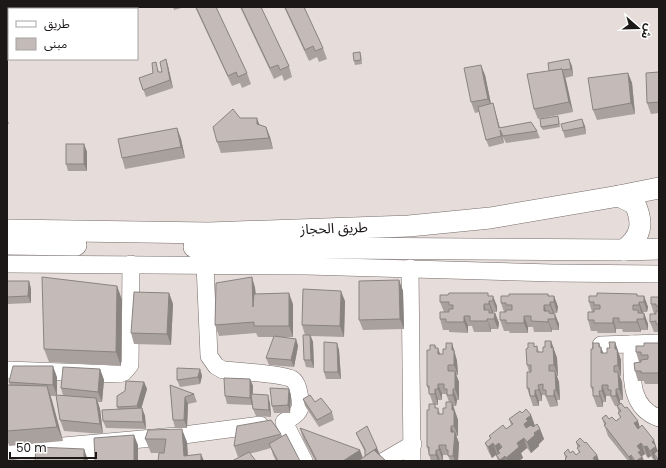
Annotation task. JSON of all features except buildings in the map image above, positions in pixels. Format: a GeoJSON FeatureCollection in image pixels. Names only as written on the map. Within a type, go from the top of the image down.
{"type":"FeatureCollection","features":[{"type":"Feature","properties":{"kind":"main road","name":"طريق الحجاز"},"geometry":{"type":"LineString","coordinates":[[7,230],[209,233],[409,226],[490,218],[659,188]]}},
{"type":"Feature","properties":{"kind":"main road"},"geometry":{"type":"LineString","coordinates":[[619,196],[635,204],[640,213],[641,224],[638,235],[632,244],[624,250]]}},
{"type":"Feature","properties":{"kind":"main road","name":"طريق الحجاز"},"geometry":{"type":"LineString","coordinates":[[7,244],[472,249],[659,249]]}},
{"type":"Feature","properties":{"kind":"street"},"geometry":{"type":"LineString","coordinates":[[472,249],[473,270]]}},
{"type":"Feature","properties":{"kind":"street"},"geometry":{"type":"LineString","coordinates":[[7,264],[43,272],[131,264],[410,268],[553,273],[659,274]]}},
{"type":"Feature","properties":{"kind":"street"},"geometry":{"type":"LineString","coordinates":[[7,370],[47,364],[119,374],[126,370],[130,365],[131,264]]}},
{"type":"Feature","properties":{"kind":"street"},"geometry":{"type":"LineString","coordinates":[[7,451],[176,436],[284,422],[295,416],[299,412],[300,401],[296,384],[292,379],[281,376],[223,370],[216,366],[208,356],[205,265]]}},
{"type":"Feature","properties":{"kind":"street"},"geometry":{"type":"LineString","coordinates":[[410,268],[412,461]]}},
{"type":"Feature","properties":{"kind":"street"},"geometry":{"type":"LineString","coordinates":[[601,345],[659,343]]}},
{"type":"Feature","properties":{"kind":"street"},"geometry":{"type":"LineString","coordinates":[[632,344],[634,394],[642,407],[648,413],[659,418]]}},
{"type":"Feature","properties":{"kind":"street"},"geometry":{"type":"LineString","coordinates":[[284,422],[304,461]]}},
{"type":"Feature","properties":{"kind":"street"},"geometry":{"type":"LineString","coordinates":[[94,444],[94,461]]}},
{"type":"Feature","properties":{"kind":"street"},"geometry":{"type":"LineString","coordinates":[[384,461],[413,444]]}}]}
